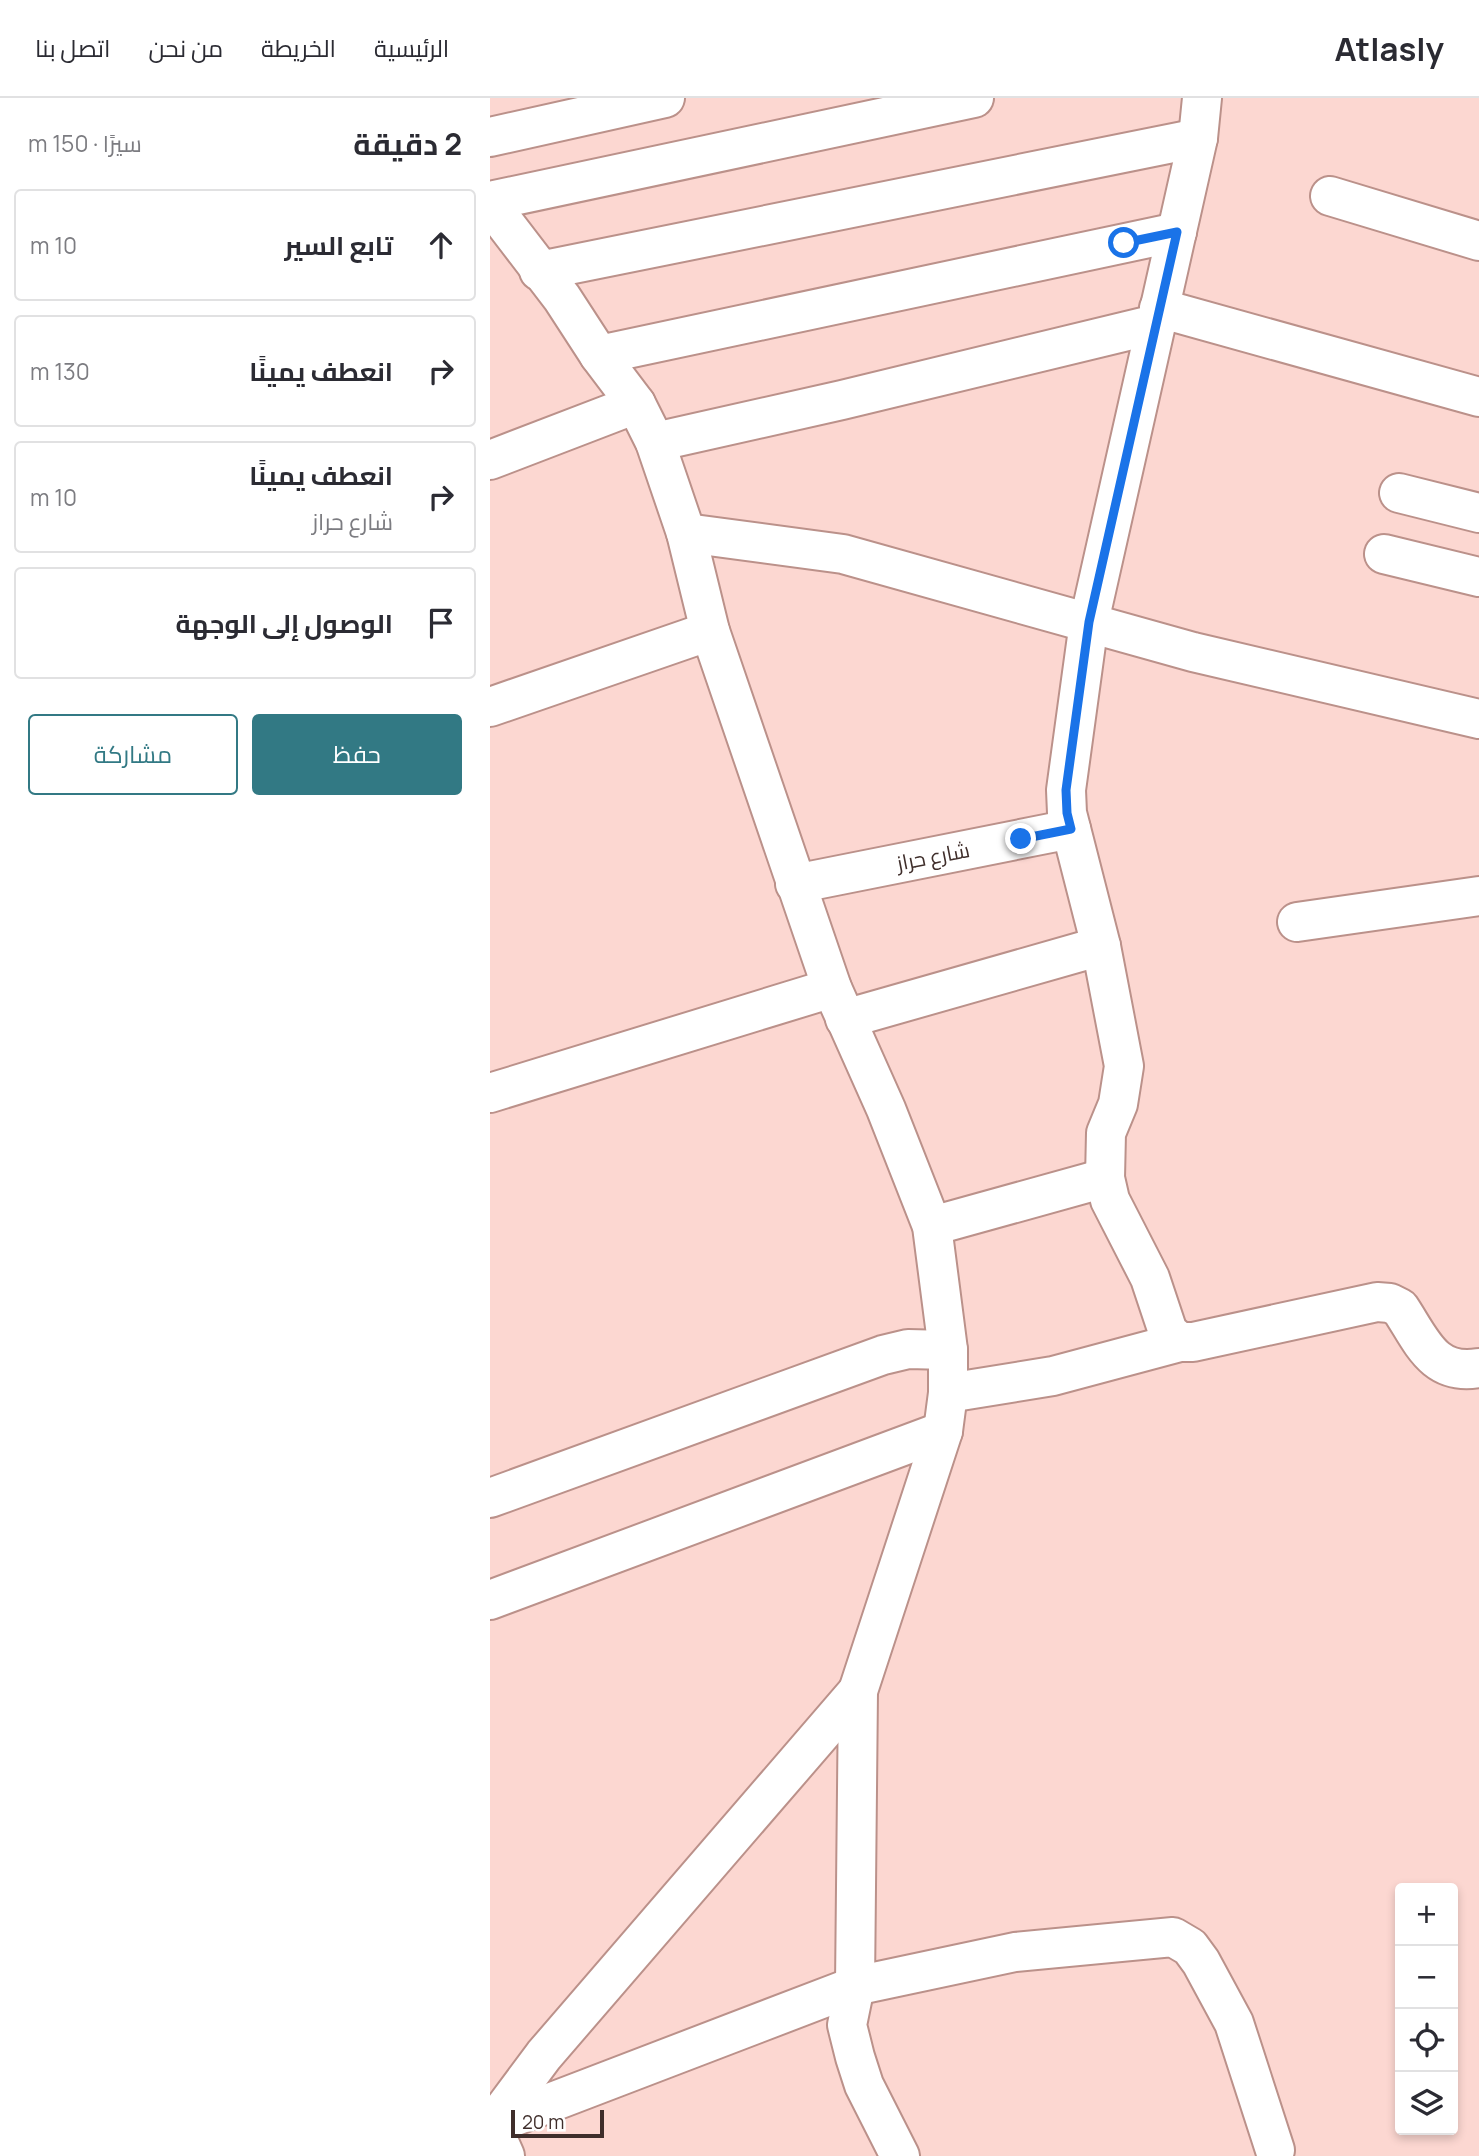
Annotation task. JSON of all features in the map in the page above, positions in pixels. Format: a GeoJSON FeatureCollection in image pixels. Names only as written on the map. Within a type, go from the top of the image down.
{"type":"FeatureCollection","features":[{"type":"Feature","properties":{"kind":"street"},"geometry":{"type":"LineString","coordinates":[[490,137],[665,98]]}},
{"type":"Feature","properties":{"kind":"street"},"geometry":{"type":"LineString","coordinates":[[900,2156],[864,2085],[847,2025],[855,1986],[858,1691],[943,1432],[948,1350],[932,1226],[886,1110],[838,1004],[795,884],[710,631],[686,533],[655,442],[636,404],[599,355],[562,298],[539,271],[490,202],[974,98]]}},
{"type":"Feature","properties":{"kind":"street"},"geometry":{"type":"LineString","coordinates":[[1180,1342],[1168,1332],[1150,1278],[1110,1200],[1105,1178],[1107,1133],[1118,1104],[1124,1066],[1101,946],[1067,813],[1066,790],[1089,622],[1198,138],[1202,98]]}},
{"type":"Feature","properties":{"kind":"street"},"geometry":{"type":"LineString","coordinates":[[539,271],[1198,138]]}},
{"type":"Feature","properties":{"kind":"street"},"geometry":{"type":"LineString","coordinates":[[1329,196],[1479,241]]}},
{"type":"Feature","properties":{"kind":"street"},"geometry":{"type":"LineString","coordinates":[[599,355],[1177,232]]}},
{"type":"Feature","properties":{"kind":"street"},"geometry":{"type":"LineString","coordinates":[[655,442],[842,400],[1157,316],[1479,397]]}},
{"type":"Feature","properties":{"kind":"street"},"geometry":{"type":"LineString","coordinates":[[490,460],[636,404]]}},
{"type":"Feature","properties":{"kind":"street"},"geometry":{"type":"LineString","coordinates":[[1399,493],[1479,513]]}},
{"type":"Feature","properties":{"kind":"street"},"geometry":{"type":"LineString","coordinates":[[686,533],[843,554],[1193,652],[1479,719]]}},
{"type":"Feature","properties":{"kind":"street"},"geometry":{"type":"LineString","coordinates":[[1384,554],[1479,577]]}},
{"type":"Feature","properties":{"kind":"street"},"geometry":{"type":"LineString","coordinates":[[490,707],[710,631]]}},
{"type":"Feature","properties":{"kind":"street","name":"شارع حراز"},"geometry":{"type":"LineString","coordinates":[[795,884],[1071,829]]}},
{"type":"Feature","properties":{"kind":"street"},"geometry":{"type":"LineString","coordinates":[[1297,922],[1479,896]]}},
{"type":"Feature","properties":{"kind":"street"},"geometry":{"type":"LineString","coordinates":[[490,1093],[838,1004],[1101,946]]}},
{"type":"Feature","properties":{"kind":"street"},"geometry":{"type":"LineString","coordinates":[[932,1226],[1105,1178]]}},
{"type":"Feature","properties":{"kind":"street"},"geometry":{"type":"LineString","coordinates":[[947,1393],[1053,1376],[1180,1342],[1193,1342],[1377,1302],[1391,1303],[1400,1308],[1437,1362],[1452,1369],[1479,1368]]}},
{"type":"Feature","properties":{"kind":"street"},"geometry":{"type":"LineString","coordinates":[[490,1497],[883,1355],[908,1349],[948,1350]]}},
{"type":"Feature","properties":{"kind":"street"},"geometry":{"type":"LineString","coordinates":[[490,1600],[943,1432]]}},
{"type":"Feature","properties":{"kind":"street"},"geometry":{"type":"LineString","coordinates":[[496,2134],[544,2055],[858,1691]]}},
{"type":"Feature","properties":{"kind":"street"},"geometry":{"type":"LineString","coordinates":[[496,2134],[855,1986],[1015,1952],[1172,1937],[1190,1947],[1201,1962],[1234,2023],[1275,2150]]}},
{"type":"Feature","properties":{"kind":"route"},"geometry":{"type":"LineString","coordinates":[[1021,839],[1071,829],[1066,790],[1089,622],[1177,232],[1124,243]]}}]}
